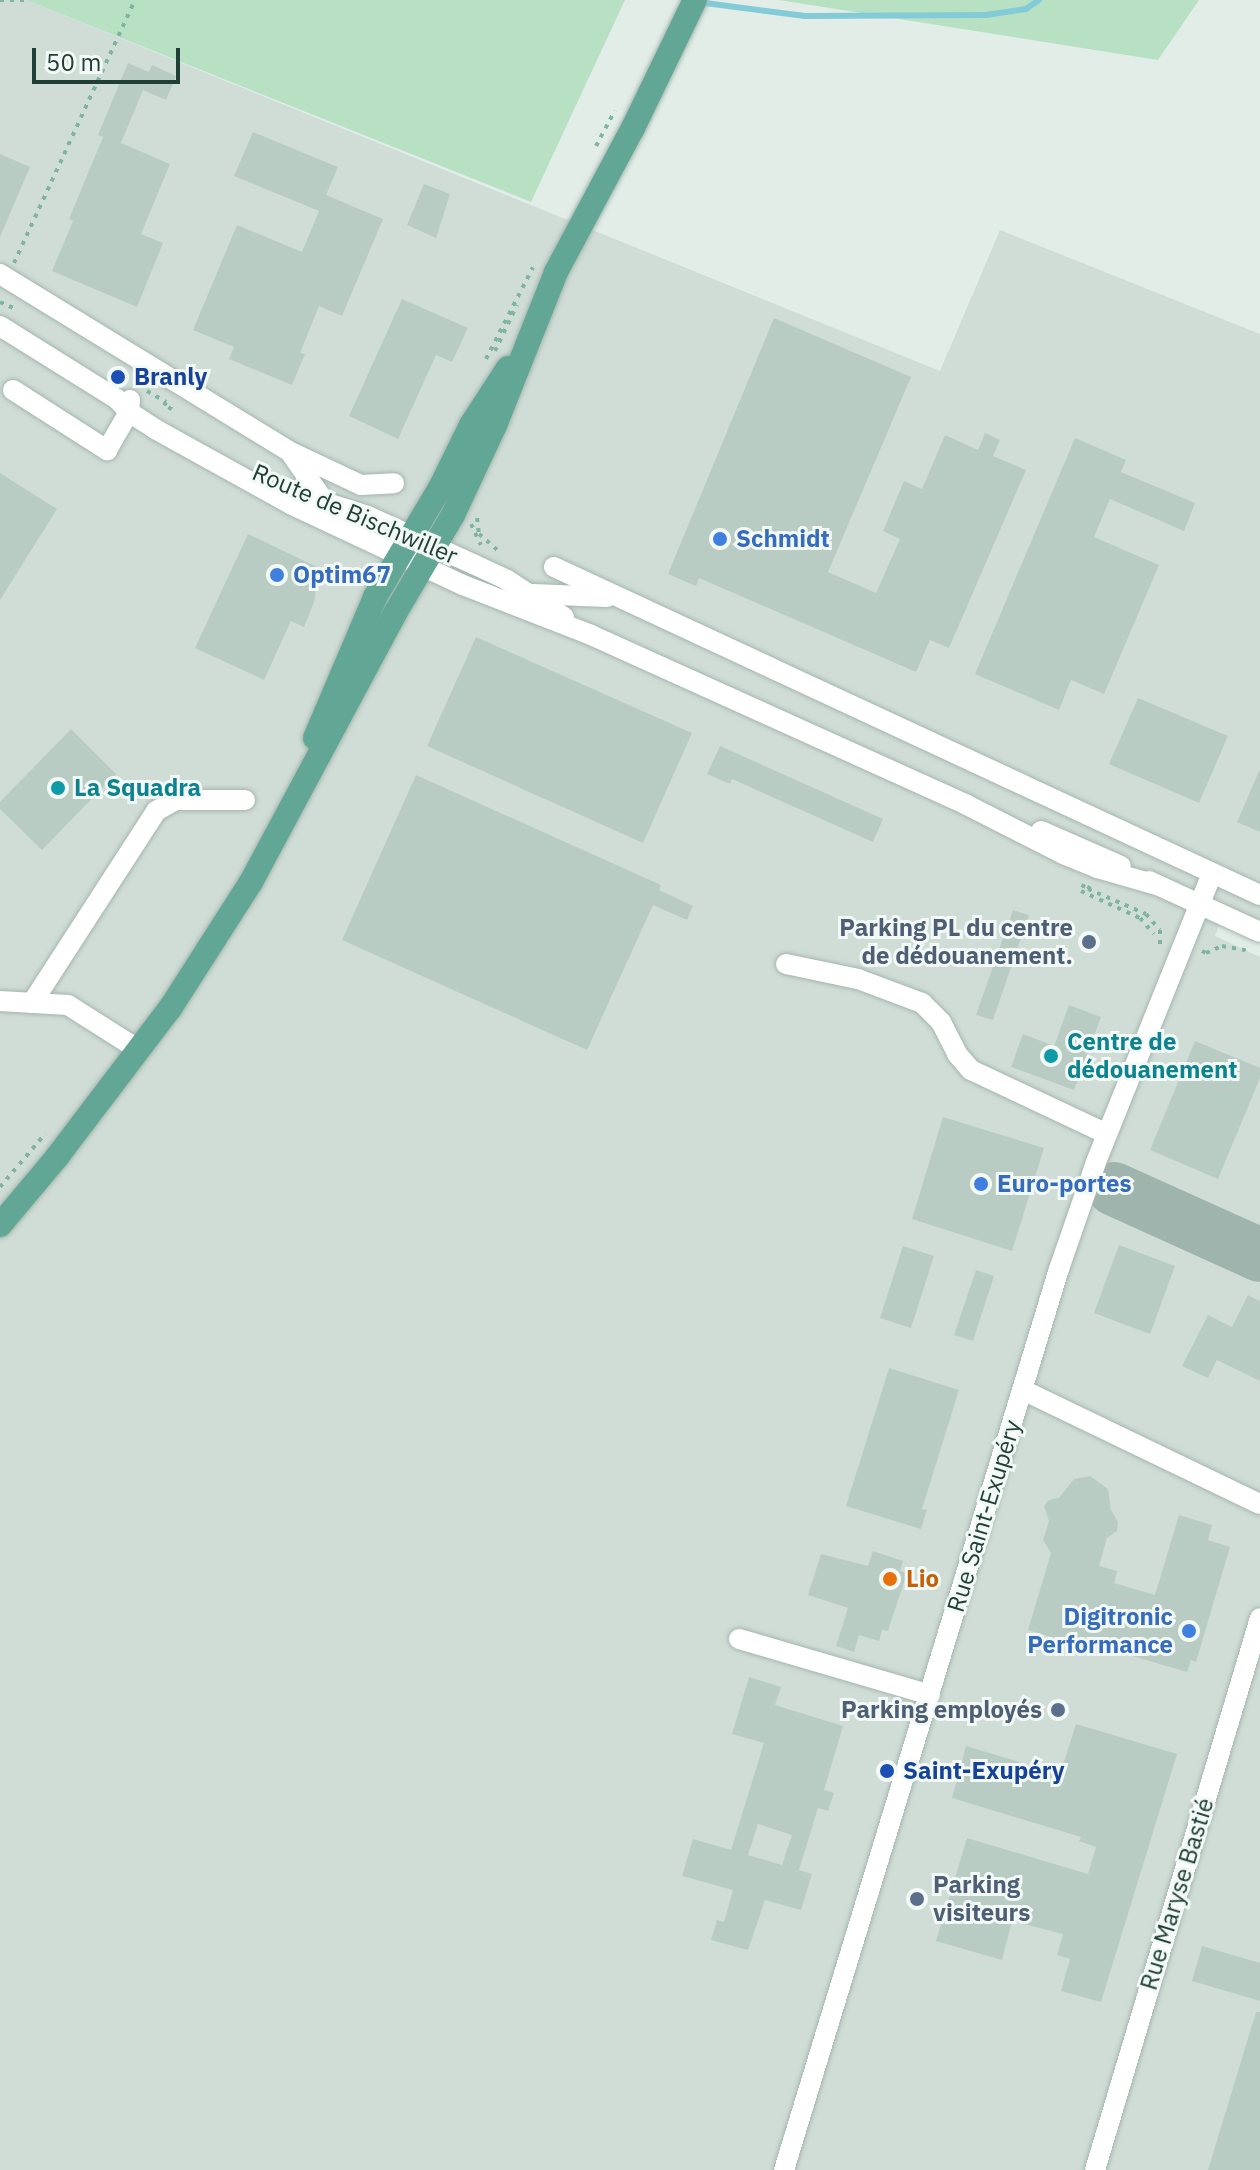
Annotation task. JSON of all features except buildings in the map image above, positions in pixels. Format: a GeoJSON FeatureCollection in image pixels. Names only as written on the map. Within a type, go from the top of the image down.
{"type":"FeatureCollection","features":[{"type":"Feature","properties":{"kind":"main road"},"geometry":{"type":"LineString","coordinates":[[0,1225],[57,1157],[171,1007],[289,813],[496,423],[556,272],[633,128],[695,0]]}},
{"type":"Feature","properties":{"kind":"main road"},"geometry":{"type":"LineString","coordinates":[[289,813],[319,725],[403,545],[436,495],[471,425],[536,321]]}},
{"type":"Feature","properties":{"kind":"street","name":"Route de Bischwiller"},"geometry":{"type":"LineString","coordinates":[[6,270],[290,452],[361,485],[394,483]]}},
{"type":"Feature","properties":{"kind":"street","name":"Route de Bischwiller"},"geometry":{"type":"LineString","coordinates":[[0,326],[266,493],[428,556],[547,620],[591,635],[965,804],[1092,866],[1160,886],[1260,932]]}},
{"type":"Feature","properties":{"kind":"street"},"geometry":{"type":"LineString","coordinates":[[13,390],[107,450],[126,404]]}},
{"type":"Feature","properties":{"kind":"street","name":"Route de Bischwiller"},"geometry":{"type":"LineString","coordinates":[[126,404],[264,480],[368,516],[403,545]]}},
{"type":"Feature","properties":{"kind":"street"},"geometry":{"type":"LineString","coordinates":[[290,452],[326,504]]}},
{"type":"Feature","properties":{"kind":"street","name":"Route de Bischwiller"},"geometry":{"type":"LineString","coordinates":[[428,556],[507,580],[591,635]]}},
{"type":"Feature","properties":{"kind":"street"},"geometry":{"type":"LineString","coordinates":[[554,567],[1260,895]]}},
{"type":"Feature","properties":{"kind":"street"},"geometry":{"type":"LineString","coordinates":[[527,593],[615,597]]}},
{"type":"Feature","properties":{"kind":"street"},"geometry":{"type":"LineString","coordinates":[[32,1003],[156,811],[176,800],[245,800]]}},
{"type":"Feature","properties":{"kind":"street","name":"Rue Saint-Exupéry"},"geometry":{"type":"LineString","coordinates":[[784,2170],[1059,1269],[1107,1134],[1212,873]]}},
{"type":"Feature","properties":{"kind":"street"},"geometry":{"type":"LineString","coordinates":[[786,964],[858,979],[922,1003],[941,1022],[957,1054],[971,1070],[1107,1134]]}},
{"type":"Feature","properties":{"kind":"street"},"geometry":{"type":"LineString","coordinates":[[0,1001],[68,1005],[139,1050]]}},
{"type":"Feature","properties":{"kind":"street"},"geometry":{"type":"LineString","coordinates":[[1023,1390],[1260,1504]]}},
{"type":"Feature","properties":{"kind":"street","name":"Rue Maryse Bastié"},"geometry":{"type":"LineString","coordinates":[[1095,2170],[1260,1618]]}},
{"type":"Feature","properties":{"kind":"street"},"geometry":{"type":"LineString","coordinates":[[739,1639],[930,1695]]}},
{"type":"Feature","properties":{"kind":"path"},"geometry":{"type":"LineString","coordinates":[[0,0],[30,0]]}},
{"type":"Feature","properties":{"kind":"path"},"geometry":{"type":"LineString","coordinates":[[6,270],[135,0]]}},
{"type":"Feature","properties":{"kind":"path"},"geometry":{"type":"LineString","coordinates":[[592,154],[621,99]]}},
{"type":"Feature","properties":{"kind":"path"},"geometry":{"type":"LineString","coordinates":[[483,364],[533,266]]}},
{"type":"Feature","properties":{"kind":"path"},"geometry":{"type":"LineString","coordinates":[[169,410],[173,403]]}},
{"type":"Feature","properties":{"kind":"path"},"geometry":{"type":"LineString","coordinates":[[478,515],[479,534],[505,555]]}},
{"type":"Feature","properties":{"kind":"path"},"geometry":{"type":"LineString","coordinates":[[1091,876],[1088,889],[1146,914],[1157,932]]}},
{"type":"Feature","properties":{"kind":"path"},"geometry":{"type":"LineString","coordinates":[[1206,953],[1222,946],[1260,950]]}},
{"type":"Feature","properties":{"kind":"path"},"geometry":{"type":"LineString","coordinates":[[0,1187],[54,1122]]}},
{"type":"Feature","properties":{"kind":"shaded area"},"geometry":{"type":"Polygon","coordinates":[[[0,0],[26,0],[940,371],[1000,230],[1260,334],[1260,922],[1226,907],[1215,936],[1260,957],[1260,2170],[0,2170],[0,0]]]}},
{"type":"Feature","properties":{"kind":"green space"},"geometry":{"type":"Polygon","coordinates":[[[26,0],[625,0],[531,202],[26,0]]]}},
{"type":"Feature","properties":{"kind":"green space"},"geometry":{"type":"Polygon","coordinates":[[[779,0],[1199,0],[1158,60],[779,0]]]}},
{"type":"Feature","properties":{"kind":"waterway"},"geometry":{"type":"LineString","coordinates":[[705,3],[805,16],[986,15],[1026,9],[1039,0]]}},
{"type":"Feature","properties":{"kind":"taxiway"},"geometry":{"type":"LineString","coordinates":[[1114,1189],[1260,1255]]}},
{"type":"Feature","properties":{"kind":"place","name":"Branly"},"geometry":{"type":"Point","coordinates":[118,377]}},
{"type":"Feature","properties":{"kind":"place","name":"Schmidt"},"geometry":{"type":"Point","coordinates":[720,539]}},
{"type":"Feature","properties":{"kind":"place","name":"Optim67"},"geometry":{"type":"Point","coordinates":[277,575]}},
{"type":"Feature","properties":{"kind":"place","name":"La Squadra"},"geometry":{"type":"Point","coordinates":[58,788]}},
{"type":"Feature","properties":{"kind":"place","name":"Parking PL du centre de dédouanement."},"geometry":{"type":"Point","coordinates":[1089,942]}},
{"type":"Feature","properties":{"kind":"place","name":"Centre de dédouanement"},"geometry":{"type":"Point","coordinates":[1051,1056]}},
{"type":"Feature","properties":{"kind":"place","name":"Euro-portes"},"geometry":{"type":"Point","coordinates":[981,1184]}},
{"type":"Feature","properties":{"kind":"place","name":"Lio"},"geometry":{"type":"Point","coordinates":[890,1579]}},
{"type":"Feature","properties":{"kind":"place","name":"Digitronic Performance"},"geometry":{"type":"Point","coordinates":[1189,1631]}},
{"type":"Feature","properties":{"kind":"place","name":"Parking employés"},"geometry":{"type":"Point","coordinates":[1058,1710]}},
{"type":"Feature","properties":{"kind":"place","name":"Saint-Exupéry"},"geometry":{"type":"Point","coordinates":[887,1771]}},
{"type":"Feature","properties":{"kind":"place","name":"Parking visiteurs"},"geometry":{"type":"Point","coordinates":[917,1899]}}]}
